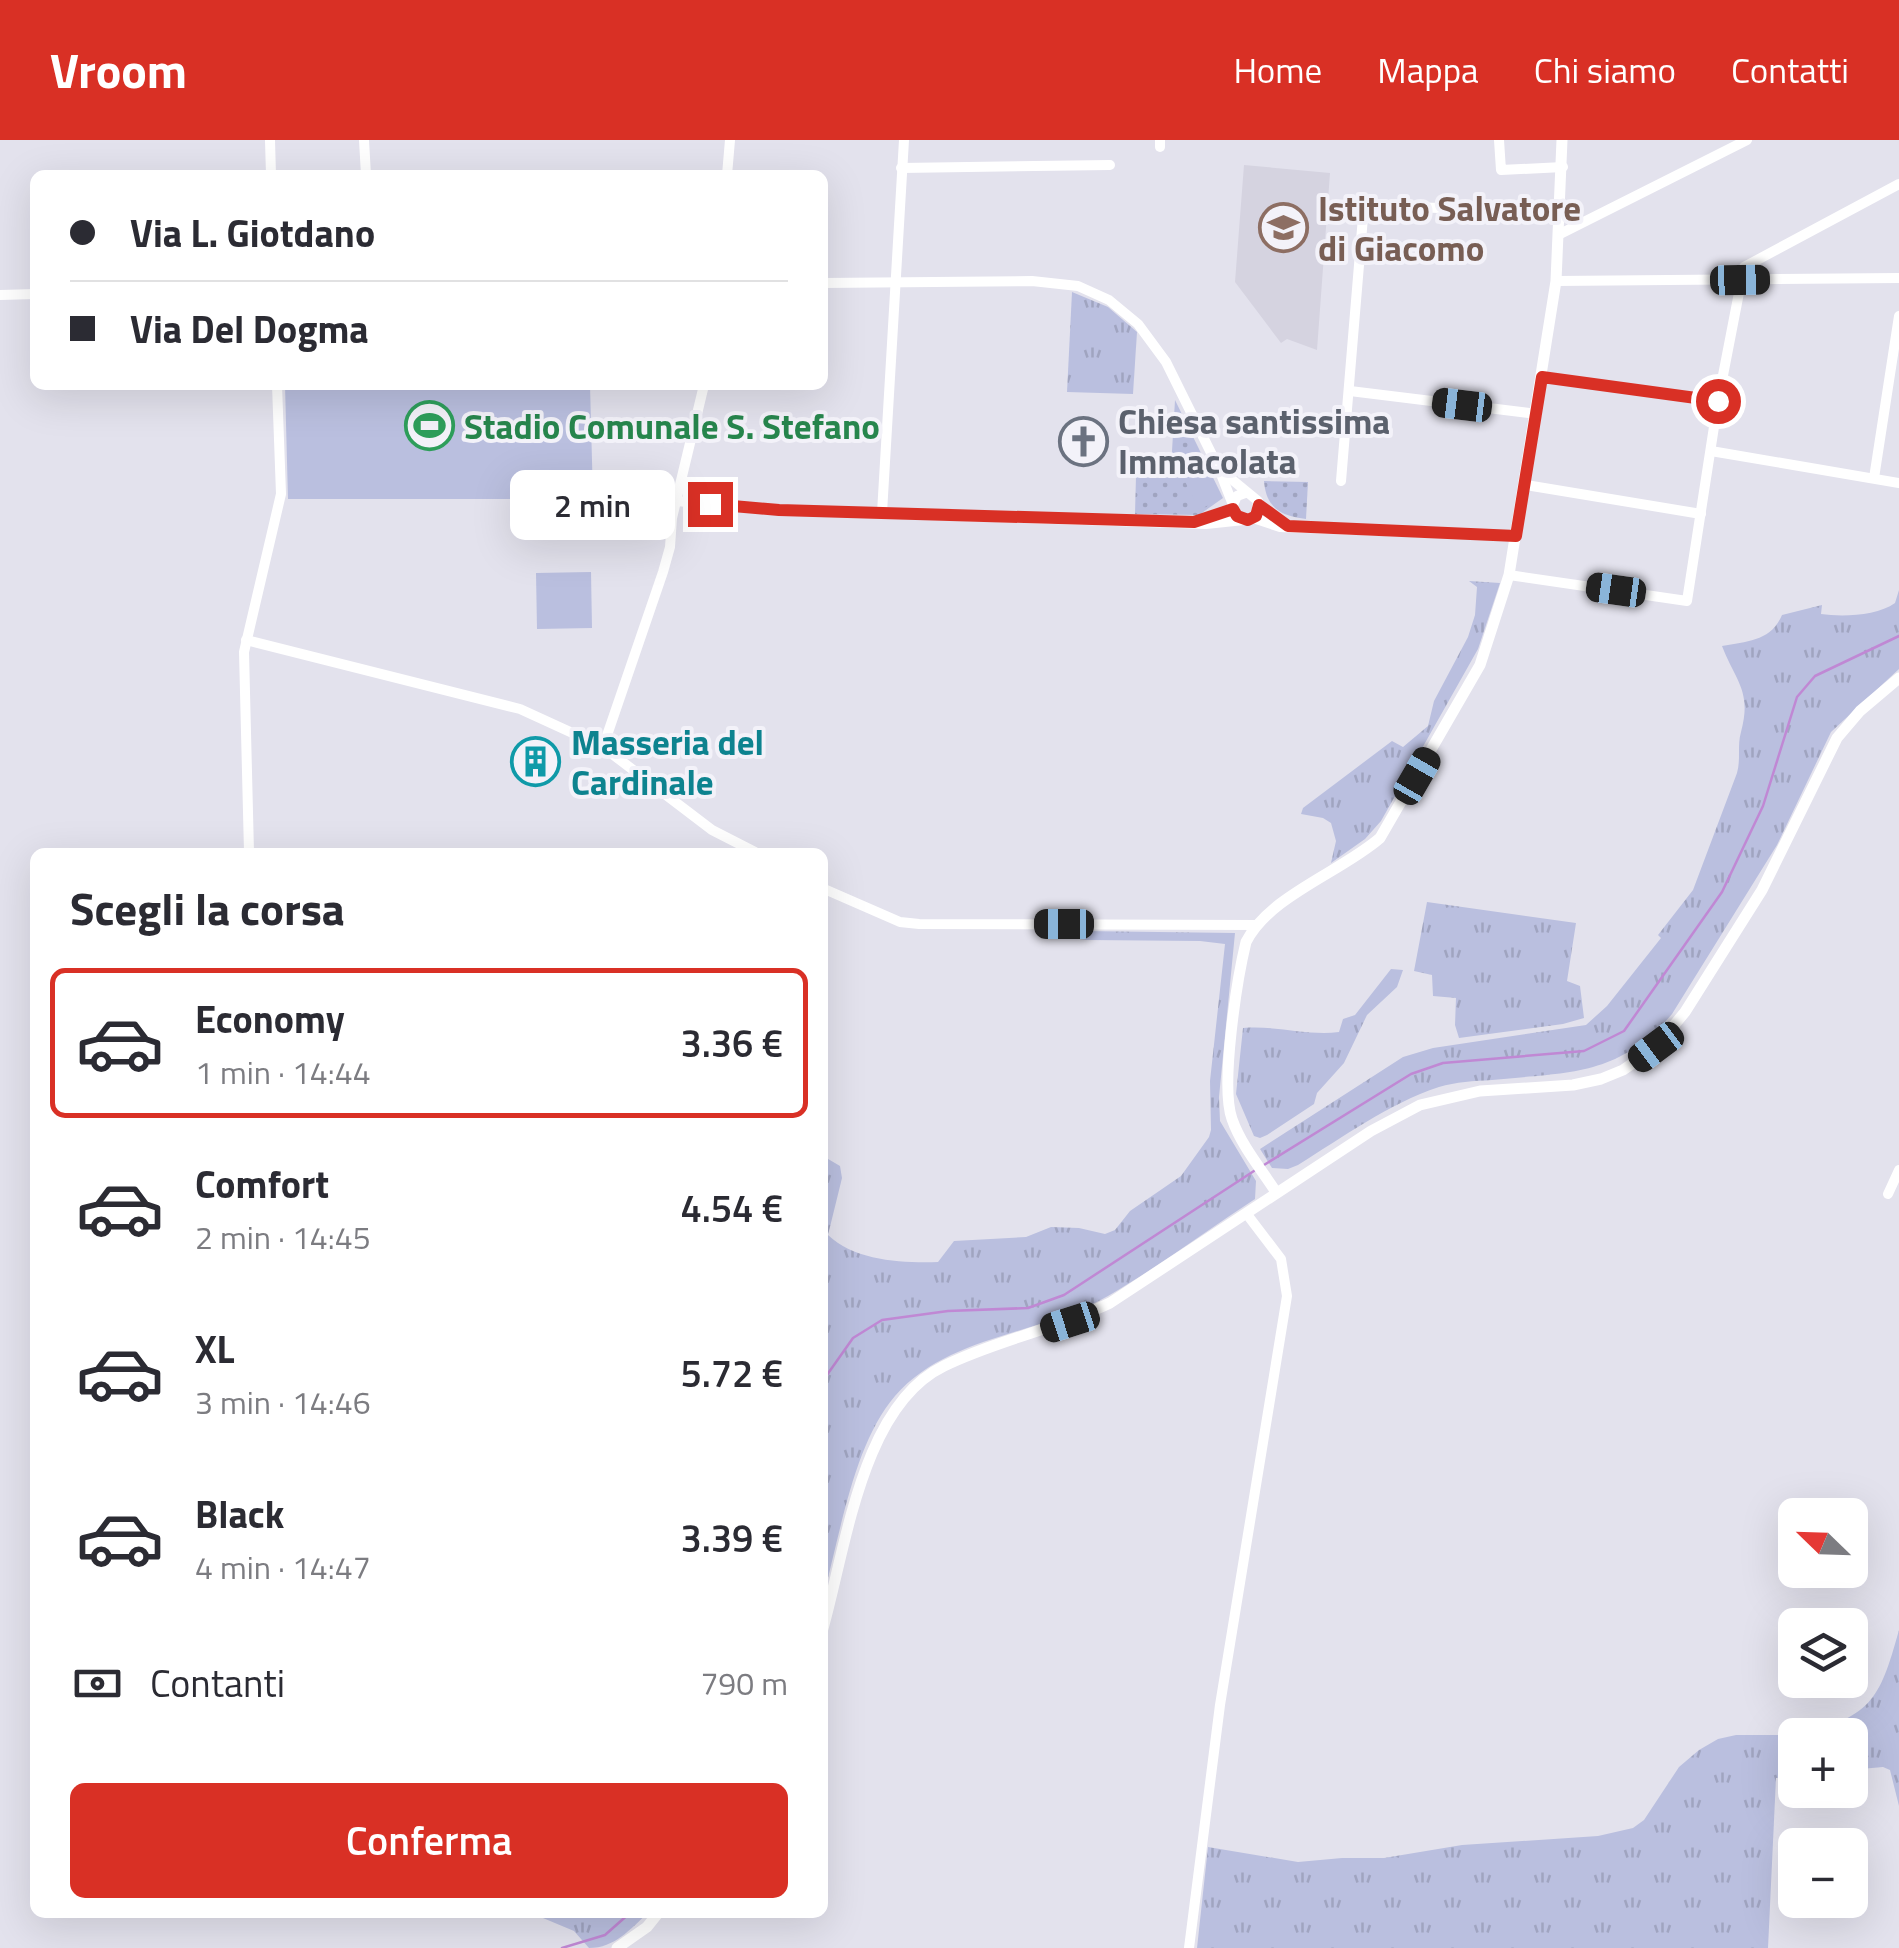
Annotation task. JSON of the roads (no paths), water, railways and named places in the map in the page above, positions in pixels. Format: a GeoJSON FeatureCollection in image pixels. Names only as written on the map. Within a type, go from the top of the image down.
{"type":"FeatureCollection","features":[{"type":"Feature","properties":{"kind":"street"},"geometry":{"type":"LineString","coordinates":[[270,140],[271,170]]}},
{"type":"Feature","properties":{"kind":"street"},"geometry":{"type":"LineString","coordinates":[[364,140],[366,170]]}},
{"type":"Feature","properties":{"kind":"street"},"geometry":{"type":"LineString","coordinates":[[727,170],[730,140]]}},
{"type":"Feature","properties":{"kind":"street"},"geometry":{"type":"LineString","coordinates":[[882,513],[904,140]]}},
{"type":"Feature","properties":{"kind":"street"},"geometry":{"type":"LineString","coordinates":[[1499,140],[1501,170],[1563,167]]}},
{"type":"Feature","properties":{"kind":"street"},"geometry":{"type":"LineString","coordinates":[[1276,1192],[1232,1120],[1227,1082],[1242,958],[1256,925],[1365,852],[1389,826],[1480,665],[1509,574],[1526,485],[1556,281],[1562,140]]}},
{"type":"Feature","properties":{"kind":"street"},"geometry":{"type":"LineString","coordinates":[[1560,234],[1747,140]]}},
{"type":"Feature","properties":{"kind":"street"},"geometry":{"type":"LineString","coordinates":[[902,168],[1110,164]]}},
{"type":"Feature","properties":{"kind":"street"},"geometry":{"type":"LineString","coordinates":[[1509,574],[1687,601],[1740,280],[1749,262],[1899,184]]}},
{"type":"Feature","properties":{"kind":"street"},"geometry":{"type":"LineString","coordinates":[[1341,481],[1364,205],[1561,213]]}},
{"type":"Feature","properties":{"kind":"street"},"geometry":{"type":"LineString","coordinates":[[1884,278],[1899,270]]}},
{"type":"Feature","properties":{"kind":"street"},"geometry":{"type":"LineString","coordinates":[[1556,281],[1899,278]]}},
{"type":"Feature","properties":{"kind":"street"},"geometry":{"type":"LineString","coordinates":[[828,283],[1060,282],[1078,286],[1126,311],[1153,342],[1220,469],[1237,516],[1268,525],[1516,536]]}},
{"type":"Feature","properties":{"kind":"street"},"geometry":{"type":"LineString","coordinates":[[0,294],[30,294]]}},
{"type":"Feature","properties":{"kind":"street"},"geometry":{"type":"LineString","coordinates":[[1874,478],[1899,316]]}},
{"type":"Feature","properties":{"kind":"street"},"geometry":{"type":"LineString","coordinates":[[1542,377],[1718,401]]}},
{"type":"Feature","properties":{"kind":"street"},"geometry":{"type":"LineString","coordinates":[[249,848],[244,652],[281,494],[277,390]]}},
{"type":"Feature","properties":{"kind":"street"},"geometry":{"type":"LineString","coordinates":[[603,747],[664,572],[676,500],[703,390]]}},
{"type":"Feature","properties":{"kind":"street"},"geometry":{"type":"LineString","coordinates":[[1350,390],[1536,414]]}},
{"type":"Feature","properties":{"kind":"street"},"geometry":{"type":"LineString","coordinates":[[1711,450],[1899,482]]}},
{"type":"Feature","properties":{"kind":"street"},"geometry":{"type":"LineString","coordinates":[[1220,469],[1288,526]]}},
{"type":"Feature","properties":{"kind":"street"},"geometry":{"type":"LineString","coordinates":[[1526,485],[1701,514]]}},
{"type":"Feature","properties":{"kind":"street"},"geometry":{"type":"LineString","coordinates":[[1194,522],[1233,507],[1237,496],[1245,493]]}},
{"type":"Feature","properties":{"kind":"street"},"geometry":{"type":"LineString","coordinates":[[676,500],[779,510],[1225,524],[1248,519],[1259,505]]}},
{"type":"Feature","properties":{"kind":"street"},"geometry":{"type":"LineString","coordinates":[[246,640],[520,709],[603,747],[712,830],[747,848]]}},
{"type":"Feature","properties":{"kind":"street"},"geometry":{"type":"LineString","coordinates":[[828,1610],[874,1444],[898,1402],[940,1368],[1070,1322],[1110,1302],[1371,1131],[1420,1105],[1480,1091],[1601,1079],[1656,1047],[1685,1012],[1762,890],[1836,738],[1899,678]]}},
{"type":"Feature","properties":{"kind":"street"},"geometry":{"type":"LineString","coordinates":[[828,891],[900,922],[918,924],[1256,925]]}},
{"type":"Feature","properties":{"kind":"street"},"geometry":{"type":"LineString","coordinates":[[1888,1194],[1899,1170]]}},
{"type":"Feature","properties":{"kind":"street"},"geometry":{"type":"LineString","coordinates":[[1189,1948],[1225,1667],[1287,1296],[1282,1259],[1247,1215]]}},
{"type":"Feature","properties":{"kind":"street"},"geometry":{"type":"LineString","coordinates":[[617,1948],[655,1918]]}},
{"type":"Feature","properties":{"kind":"waterway"},"geometry":{"type":"LineString","coordinates":[[1264,1165],[1411,1074],[1443,1063],[1584,1051],[1624,1031],[1722,892],[1763,806],[1797,697],[1815,676],[1899,636]]}},
{"type":"Feature","properties":{"kind":"waterway"},"geometry":{"type":"LineString","coordinates":[[828,1373],[853,1338],[882,1320],[948,1311],[1028,1308],[1064,1295],[1257,1169]]}},
{"type":"Feature","properties":{"kind":"waterway"},"geometry":{"type":"LineString","coordinates":[[562,1948],[605,1935],[624,1918]]}},
{"type":"Feature","properties":{"kind":"place","name":"Istituto Salvatore di Giacomo"},"geometry":{"type":"Point","coordinates":[1283,228]}},
{"type":"Feature","properties":{"kind":"place","name":"Stadio Comunale S. Stefano"},"geometry":{"type":"Point","coordinates":[429,426]}},
{"type":"Feature","properties":{"kind":"place","name":"Chiesa santissima Immacolata"},"geometry":{"type":"Point","coordinates":[1083,441]}},
{"type":"Feature","properties":{"kind":"place","name":"Masseria del Cardinale"},"geometry":{"type":"Point","coordinates":[536,762]}}]}
